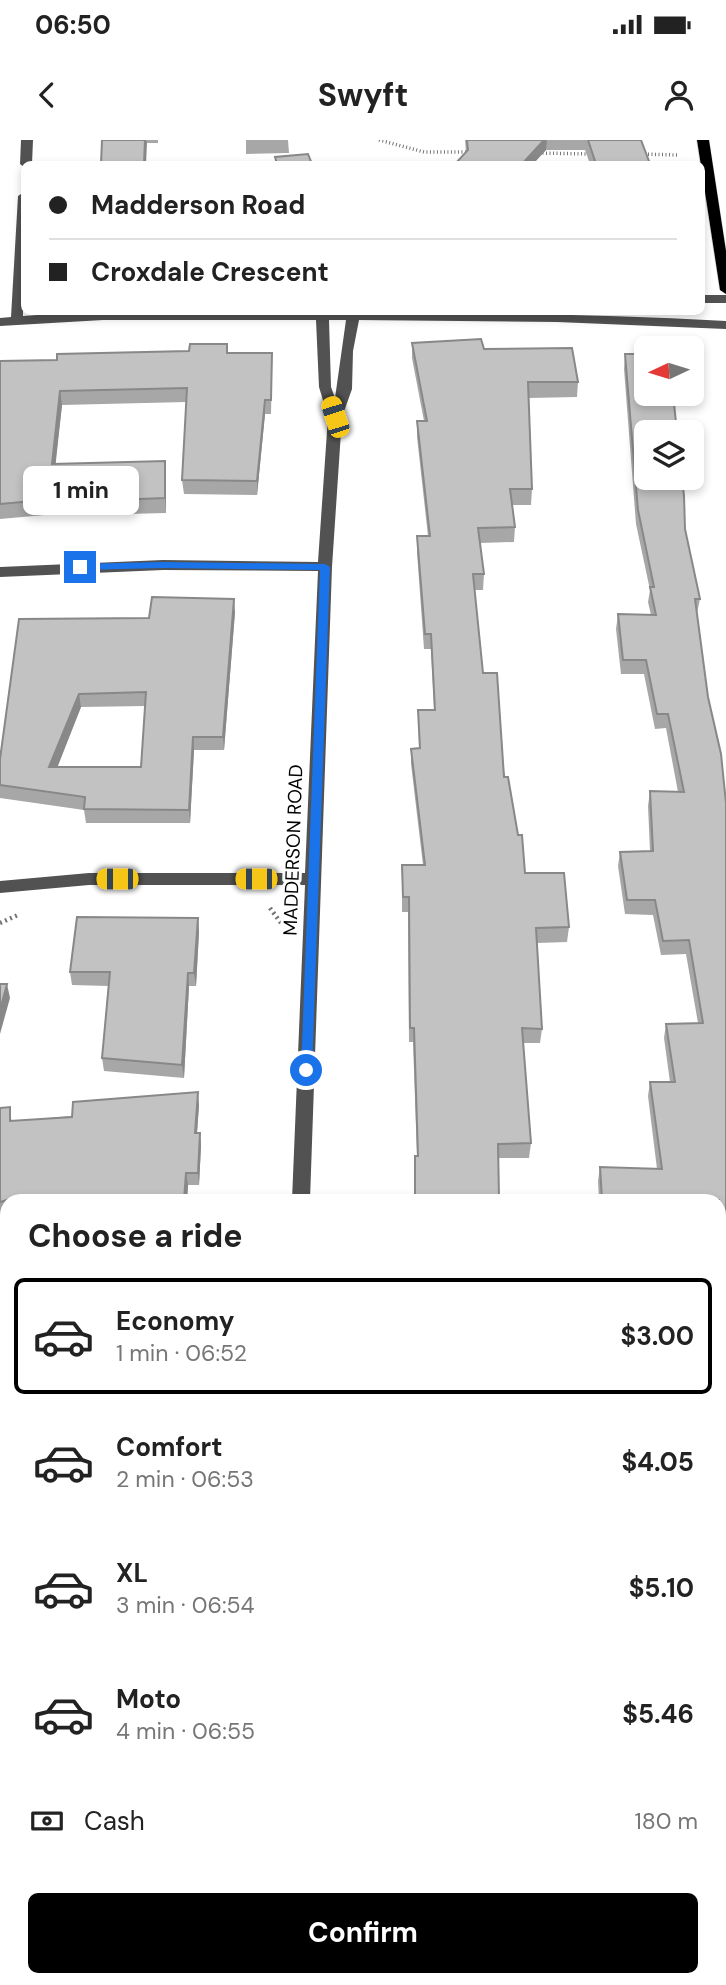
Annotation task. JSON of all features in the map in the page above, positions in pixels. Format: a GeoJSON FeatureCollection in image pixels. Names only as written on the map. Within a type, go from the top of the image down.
{"type":"FeatureCollection","features":[{"type":"Feature","properties":{"kind":"main road"},"geometry":{"type":"LineString","coordinates":[[703,140],[726,290]]}},
{"type":"Feature","properties":{"kind":"street"},"geometry":{"type":"LineString","coordinates":[[26,161],[27,140]]}},
{"type":"Feature","properties":{"kind":"street"},"geometry":{"type":"LineString","coordinates":[[20,312],[21,283]]}},
{"type":"Feature","properties":{"kind":"street"},"geometry":{"type":"LineString","coordinates":[[705,299],[726,299]]}},
{"type":"Feature","properties":{"kind":"street"},"geometry":{"type":"LineString","coordinates":[[0,309],[20,312]]}},
{"type":"Feature","properties":{"kind":"street"},"geometry":{"type":"LineString","coordinates":[[0,322],[20,312]]}},
{"type":"Feature","properties":{"kind":"street","name":"MADDERSON ROAD"},"geometry":{"type":"LineString","coordinates":[[322,315],[325,387],[335,417]]}},
{"type":"Feature","properties":{"kind":"street","name":"MADDERSON ROAD"},"geometry":{"type":"LineString","coordinates":[[301,1194],[325,567],[335,417],[345,389],[347,351],[354,315]]}},
{"type":"Feature","properties":{"kind":"street"},"geometry":{"type":"LineString","coordinates":[[409,315],[726,325]]}},
{"type":"Feature","properties":{"kind":"street"},"geometry":{"type":"LineString","coordinates":[[0,572],[163,565],[325,567]]}},
{"type":"Feature","properties":{"kind":"street"},"geometry":{"type":"LineString","coordinates":[[0,887],[89,879],[312,879]]}},
{"type":"Feature","properties":{"kind":"path"},"geometry":{"type":"LineString","coordinates":[[379,140],[424,152],[478,153]]}},
{"type":"Feature","properties":{"kind":"path"},"geometry":{"type":"LineString","coordinates":[[406,147],[410,142]]}},
{"type":"Feature","properties":{"kind":"path"},"geometry":{"type":"LineString","coordinates":[[533,153],[602,154]]}},
{"type":"Feature","properties":{"kind":"path"},"geometry":{"type":"LineString","coordinates":[[630,154],[706,155]]}},
{"type":"Feature","properties":{"kind":"building"},"geometry":{"type":"Polygon","coordinates":[[[102,140],[145,140],[144,161],[101,161],[102,140]]]}},
{"type":"Feature","properties":{"kind":"building"},"geometry":{"type":"Polygon","coordinates":[[[467,140],[544,140],[525,161],[458,161],[468,150],[467,140]]]}},
{"type":"Feature","properties":{"kind":"building"},"geometry":{"type":"Polygon","coordinates":[[[588,140],[641,140],[649,161],[595,161],[588,140]]]}},
{"type":"Feature","properties":{"kind":"building"},"geometry":{"type":"Polygon","coordinates":[[[308,154],[311,161],[276,161],[275,157],[308,154]]]}},
{"type":"Feature","properties":{"kind":"building"},"geometry":{"type":"Polygon","coordinates":[[[481,339],[484,349],[572,348],[578,382],[528,382],[532,489],[510,489],[515,527],[478,528],[484,574],[473,574],[483,673],[497,673],[504,777],[508,777],[518,835],[522,835],[525,873],[564,873],[569,927],[536,928],[542,1029],[522,1028],[531,1143],[498,1144],[499,1194],[415,1194],[415,1156],[418,1156],[414,1028],[410,1028],[409,897],[403,897],[402,865],[425,865],[411,749],[420,748],[418,710],[435,710],[431,634],[425,634],[417,536],[430,536],[417,421],[427,421],[412,343],[481,339]]]}},
{"type":"Feature","properties":{"kind":"building"},"geometry":{"type":"Polygon","coordinates":[[[190,344],[227,344],[227,353],[272,353],[271,400],[265,400],[257,481],[182,480],[187,388],[60,391],[52,464],[165,461],[165,498],[88,501],[88,496],[0,504],[0,361],[57,360],[57,354],[189,351],[190,344]]]}},
{"type":"Feature","properties":{"kind":"building"},"geometry":{"type":"Polygon","coordinates":[[[625,354],[634,354],[634,406],[674,406],[676,420],[634,420],[634,462],[625,354]]]}},
{"type":"Feature","properties":{"kind":"building"},"geometry":{"type":"Polygon","coordinates":[[[636,490],[683,490],[685,529],[700,599],[695,599],[708,697],[721,754],[726,803],[726,1194],[602,1194],[600,1167],[662,1169],[650,1082],[675,1082],[666,1024],[703,1023],[689,940],[663,941],[655,900],[627,900],[620,852],[653,851],[650,791],[684,792],[668,714],[657,714],[646,660],[623,660],[618,614],[656,615],[650,587],[654,587],[636,490]]]}},
{"type":"Feature","properties":{"kind":"building"},"geometry":{"type":"Polygon","coordinates":[[[152,597],[234,599],[223,737],[193,737],[189,810],[84,809],[85,797],[0,785],[0,759],[19,619],[149,618],[152,597]],[[146,692],[79,694],[49,767],[141,767],[146,692]]]}},
{"type":"Feature","properties":{"kind":"building"},"geometry":{"type":"Polygon","coordinates":[[[77,917],[198,918],[194,973],[188,973],[182,1065],[102,1058],[110,972],[70,972],[77,917]]]}},
{"type":"Feature","properties":{"kind":"building"},"geometry":{"type":"Polygon","coordinates":[[[0,984],[7,984],[0,1010],[0,984]]]}},
{"type":"Feature","properties":{"kind":"building"},"geometry":{"type":"Polygon","coordinates":[[[198,1092],[195,1133],[200,1133],[198,1173],[186,1173],[184,1194],[0,1194],[0,1108],[10,1107],[10,1121],[72,1117],[73,1102],[198,1092]]]}},
{"type":"Feature","properties":{"kind":"route"},"geometry":{"type":"LineString","coordinates":[[80,567],[325,567],[306,1070]]}}]}
